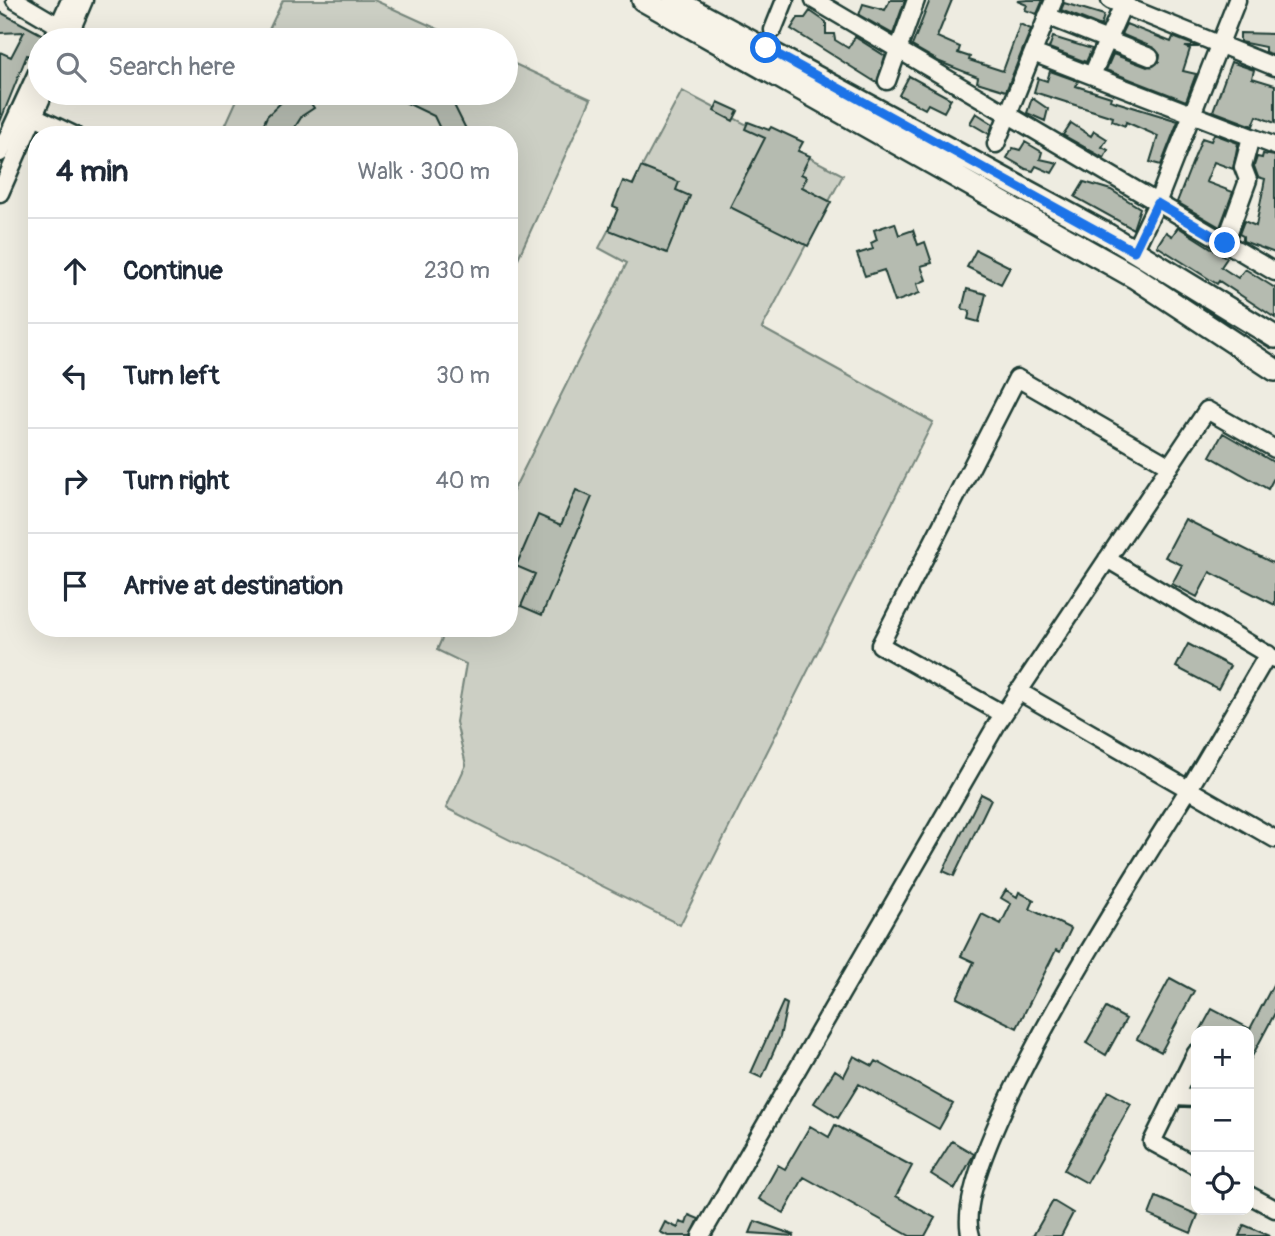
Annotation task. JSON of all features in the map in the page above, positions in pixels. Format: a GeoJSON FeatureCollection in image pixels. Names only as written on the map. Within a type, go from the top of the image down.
{"type":"FeatureCollection","features":[{"type":"Feature","properties":{"kind":"main road"},"geometry":{"type":"LineString","coordinates":[[643,0],[709,27],[1134,251],[1275,337]]}},
{"type":"Feature","properties":{"kind":"main road"},"geometry":{"type":"LineString","coordinates":[[674,0],[709,27],[1134,277],[1274,367]]}},
{"type":"Feature","properties":{"kind":"street"},"geometry":{"type":"LineString","coordinates":[[15,0],[51,28]]}},
{"type":"Feature","properties":{"kind":"street"},"geometry":{"type":"LineString","coordinates":[[62,28],[70,0]]}},
{"type":"Feature","properties":{"kind":"street"},"geometry":{"type":"LineString","coordinates":[[65,28],[85,0]]}},
{"type":"Feature","properties":{"kind":"street"},"geometry":{"type":"LineString","coordinates":[[773,30],[785,0]]}},
{"type":"Feature","properties":{"kind":"street"},"geometry":{"type":"LineString","coordinates":[[814,0],[1275,272]]}},
{"type":"Feature","properties":{"kind":"street"},"geometry":{"type":"LineString","coordinates":[[887,81],[916,0]]}},
{"type":"Feature","properties":{"kind":"street"},"geometry":{"type":"LineString","coordinates":[[996,144],[1054,0]]}},
{"type":"Feature","properties":{"kind":"street"},"geometry":{"type":"LineString","coordinates":[[1134,251],[1157,203],[1237,0]]}},
{"type":"Feature","properties":{"kind":"street"},"geometry":{"type":"LineString","coordinates":[[1092,75],[1120,2],[1219,46],[1275,67]]}},
{"type":"Feature","properties":{"kind":"street"},"geometry":{"type":"LineString","coordinates":[[1047,16],[1150,57]]}},
{"type":"Feature","properties":{"kind":"street"},"geometry":{"type":"LineString","coordinates":[[1033,53],[1275,146]]}},
{"type":"Feature","properties":{"kind":"street"},"geometry":{"type":"LineString","coordinates":[[0,193],[29,105]]}},
{"type":"Feature","properties":{"kind":"street"},"geometry":{"type":"LineString","coordinates":[[0,153],[34,105]]}},
{"type":"Feature","properties":{"kind":"street"},"geometry":{"type":"LineString","coordinates":[[27,113],[55,126]]}},
{"type":"Feature","properties":{"kind":"street"},"geometry":{"type":"LineString","coordinates":[[1225,243],[1248,180],[1243,167],[1251,137]]}},
{"type":"Feature","properties":{"kind":"street"},"geometry":{"type":"LineString","coordinates":[[1003,714],[880,645],[1017,377],[1170,466]]}},
{"type":"Feature","properties":{"kind":"street"},"geometry":{"type":"LineString","coordinates":[[701,1236],[1003,714],[1207,410],[1275,449]]}},
{"type":"Feature","properties":{"kind":"street"},"geometry":{"type":"LineString","coordinates":[[971,1236],[967,1208],[1022,1069],[1089,949],[1271,657],[1107,559]]}},
{"type":"Feature","properties":{"kind":"street"},"geometry":{"type":"LineString","coordinates":[[1018,691],[1275,839]]}},
{"type":"Feature","properties":{"kind":"street"},"geometry":{"type":"LineString","coordinates":[[1191,1063],[1152,1142],[1191,1164]]}},
{"type":"Feature","properties":{"kind":"street"},"geometry":{"type":"LineString","coordinates":[[1174,1097],[1191,1098]]}},
{"type":"Feature","properties":{"kind":"street"},"geometry":{"type":"LineString","coordinates":[[1254,1198],[1275,1209]]}},
{"type":"Feature","properties":{"kind":"shaded area"},"geometry":{"type":"Polygon","coordinates":[[[283,0],[374,0],[436,28],[270,28],[283,0]]]}},
{"type":"Feature","properties":{"kind":"shaded area"},"geometry":{"type":"Polygon","coordinates":[[[518,66],[591,99],[518,258],[518,126],[225,126],[235,105],[518,105],[518,66]]]}},
{"type":"Feature","properties":{"kind":"shaded area"},"geometry":{"type":"Polygon","coordinates":[[[682,91],[843,175],[762,328],[933,422],[680,925],[446,808],[466,765],[456,722],[466,664],[437,650],[443,637],[518,637],[518,481],[627,263],[599,248],[682,91]]]}},
{"type":"Feature","properties":{"kind":"building"},"geometry":{"type":"Polygon","coordinates":[[[890,0],[905,0],[893,34],[859,15],[863,4],[885,10],[890,0]]]}},
{"type":"Feature","properties":{"kind":"building"},"geometry":{"type":"Polygon","coordinates":[[[930,0],[952,0],[937,37],[960,47],[958,53],[970,57],[969,60],[1003,71],[1020,24],[1031,29],[1006,91],[977,82],[978,77],[940,62],[912,46],[930,0]]]}},
{"type":"Feature","properties":{"kind":"building"},"geometry":{"type":"Polygon","coordinates":[[[1043,0],[1037,14],[1025,10],[1027,5],[1017,1],[1043,0]]]}},
{"type":"Feature","properties":{"kind":"building"},"geometry":{"type":"Polygon","coordinates":[[[1064,3],[1104,15],[1101,26],[1061,10],[1064,3]]]}},
{"type":"Feature","properties":{"kind":"building"},"geometry":{"type":"Polygon","coordinates":[[[810,11],[826,22],[826,34],[834,34],[835,40],[848,48],[855,37],[885,56],[877,83],[791,29],[798,18],[805,18],[810,11]]]}},
{"type":"Feature","properties":{"kind":"building"},"geometry":{"type":"Polygon","coordinates":[[[0,12],[30,28],[28,55],[0,122],[0,52],[11,57],[24,32],[0,33],[0,12]]]}},
{"type":"Feature","properties":{"kind":"building"},"geometry":{"type":"Polygon","coordinates":[[[1126,24],[1171,42],[1173,37],[1199,47],[1185,47],[1190,49],[1183,71],[1196,74],[1186,101],[1106,70],[1113,54],[1147,67],[1159,61],[1160,55],[1154,48],[1121,34],[1126,24]]]}},
{"type":"Feature","properties":{"kind":"building"},"geometry":{"type":"Polygon","coordinates":[[[1240,33],[1275,34],[1275,55],[1265,52],[1265,47],[1240,42],[1240,33]]]}},
{"type":"Feature","properties":{"kind":"building"},"geometry":{"type":"Polygon","coordinates":[[[1053,37],[1092,49],[1086,62],[1049,48],[1053,37]]]}},
{"type":"Feature","properties":{"kind":"building"},"geometry":{"type":"Polygon","coordinates":[[[1231,62],[1254,70],[1252,78],[1275,85],[1275,123],[1257,116],[1253,126],[1213,111],[1231,62]]]}},
{"type":"Feature","properties":{"kind":"building"},"geometry":{"type":"Polygon","coordinates":[[[1050,71],[1078,81],[1076,86],[1111,97],[1110,100],[1178,121],[1161,165],[1150,162],[1158,136],[1126,122],[1125,126],[1112,121],[1113,117],[1034,92],[1038,78],[1047,81],[1050,71]]]}},
{"type":"Feature","properties":{"kind":"building"},"geometry":{"type":"Polygon","coordinates":[[[909,76],[951,99],[944,112],[928,104],[925,109],[899,95],[909,76]]]}},
{"type":"Feature","properties":{"kind":"building"},"geometry":{"type":"Polygon","coordinates":[[[1032,98],[1048,109],[1045,121],[1027,113],[1032,98]]]}},
{"type":"Feature","properties":{"kind":"building"},"geometry":{"type":"Polygon","coordinates":[[[718,102],[738,111],[733,121],[714,111],[718,102]]]}},
{"type":"Feature","properties":{"kind":"building"},"geometry":{"type":"Polygon","coordinates":[[[278,105],[312,105],[314,108],[302,116],[296,126],[263,126],[267,116],[278,105]]]}},
{"type":"Feature","properties":{"kind":"building"},"geometry":{"type":"Polygon","coordinates":[[[411,105],[454,105],[464,126],[439,126],[434,116],[411,105]]]}},
{"type":"Feature","properties":{"kind":"building"},"geometry":{"type":"Polygon","coordinates":[[[976,113],[993,124],[989,134],[970,123],[976,113]]]}},
{"type":"Feature","properties":{"kind":"building"},"geometry":{"type":"Polygon","coordinates":[[[748,122],[769,130],[771,127],[803,142],[798,151],[810,156],[801,174],[807,177],[802,187],[831,202],[808,246],[730,207],[765,138],[745,129],[748,122]]]}},
{"type":"Feature","properties":{"kind":"building"},"geometry":{"type":"Polygon","coordinates":[[[1071,123],[1091,136],[1094,131],[1107,139],[1102,147],[1108,150],[1104,158],[1063,135],[1071,123]]]}},
{"type":"Feature","properties":{"kind":"building"},"geometry":{"type":"Polygon","coordinates":[[[1214,134],[1238,143],[1233,169],[1214,162],[1206,182],[1233,192],[1220,227],[1177,202],[1202,138],[1211,141],[1214,134]]]}},
{"type":"Feature","properties":{"kind":"building"},"geometry":{"type":"Polygon","coordinates":[[[1025,142],[1042,152],[1040,159],[1058,163],[1052,173],[1036,166],[1033,171],[1026,169],[1007,158],[1013,148],[1020,150],[1025,142]]]}},
{"type":"Feature","properties":{"kind":"building"},"geometry":{"type":"Polygon","coordinates":[[[1263,154],[1275,156],[1275,253],[1243,241],[1243,236],[1239,234],[1244,221],[1256,226],[1265,179],[1258,177],[1254,166],[1257,157],[1262,158],[1263,154]]]}},
{"type":"Feature","properties":{"kind":"building"},"geometry":{"type":"Polygon","coordinates":[[[641,167],[679,182],[676,190],[690,196],[667,253],[609,230],[618,208],[613,206],[623,181],[633,185],[641,167]]]}},
{"type":"Feature","properties":{"kind":"building"},"geometry":{"type":"Polygon","coordinates":[[[1084,182],[1111,190],[1140,208],[1133,229],[1075,197],[1084,182]]]}},
{"type":"Feature","properties":{"kind":"building"},"geometry":{"type":"Polygon","coordinates":[[[895,223],[899,235],[913,230],[918,245],[925,242],[932,263],[921,266],[926,280],[917,284],[920,293],[895,302],[884,270],[865,276],[857,254],[873,249],[871,243],[877,240],[874,230],[895,223]]]}},
{"type":"Feature","properties":{"kind":"building"},"geometry":{"type":"Polygon","coordinates":[[[1178,227],[1227,258],[1221,267],[1238,278],[1245,269],[1275,288],[1275,318],[1219,281],[1217,284],[1157,246],[1166,232],[1172,236],[1178,227]]]}},
{"type":"Feature","properties":{"kind":"building"},"geometry":{"type":"Polygon","coordinates":[[[976,250],[1010,267],[1001,284],[967,267],[976,250]]]}},
{"type":"Feature","properties":{"kind":"building"},"geometry":{"type":"Polygon","coordinates":[[[967,289],[986,294],[979,322],[968,319],[970,311],[962,309],[967,289]]]}},
{"type":"Feature","properties":{"kind":"building"},"geometry":{"type":"Polygon","coordinates":[[[1223,433],[1275,463],[1275,476],[1268,489],[1210,456],[1223,433]]]}},
{"type":"Feature","properties":{"kind":"building"},"geometry":{"type":"Polygon","coordinates":[[[576,490],[592,497],[542,615],[521,606],[535,574],[518,567],[518,561],[538,515],[561,525],[576,490]]]}},
{"type":"Feature","properties":{"kind":"building"},"geometry":{"type":"Polygon","coordinates":[[[1185,519],[1275,564],[1275,605],[1210,572],[1197,597],[1172,584],[1182,565],[1165,557],[1185,519]]]}},
{"type":"Feature","properties":{"kind":"building"},"geometry":{"type":"Polygon","coordinates":[[[1188,644],[1230,666],[1218,689],[1176,667],[1188,644]]]}},
{"type":"Feature","properties":{"kind":"building"},"geometry":{"type":"Polygon","coordinates":[[[981,794],[991,799],[954,876],[943,871],[981,794]]]}},
{"type":"Feature","properties":{"kind":"building"},"geometry":{"type":"Polygon","coordinates":[[[1006,890],[1017,897],[1019,892],[1034,900],[1030,909],[1071,929],[1060,952],[1056,950],[1017,1028],[957,998],[974,962],[961,956],[982,914],[1001,924],[1011,904],[1001,898],[1006,890]]]}},
{"type":"Feature","properties":{"kind":"building"},"geometry":{"type":"Polygon","coordinates":[[[1170,978],[1194,991],[1161,1052],[1137,1039],[1170,978]]]}},
{"type":"Feature","properties":{"kind":"building"},"geometry":{"type":"Polygon","coordinates":[[[1275,981],[1275,1013],[1254,1053],[1254,1026],[1252,1026],[1275,981]]]}},
{"type":"Feature","properties":{"kind":"building"},"geometry":{"type":"Polygon","coordinates":[[[783,1002],[787,1004],[780,1037],[762,1078],[751,1073],[783,1002]]]}},
{"type":"Feature","properties":{"kind":"building"},"geometry":{"type":"Polygon","coordinates":[[[1106,1008],[1126,1019],[1106,1055],[1086,1043],[1106,1008]]]}},
{"type":"Feature","properties":{"kind":"building"},"geometry":{"type":"Polygon","coordinates":[[[1212,1009],[1244,1026],[1203,1026],[1212,1009]]]}},
{"type":"Feature","properties":{"kind":"building"},"geometry":{"type":"Polygon","coordinates":[[[854,1056],[873,1066],[876,1061],[953,1104],[939,1129],[859,1084],[838,1118],[814,1103],[835,1070],[844,1076],[854,1056]]]}},
{"type":"Feature","properties":{"kind":"building"},"geometry":{"type":"Polygon","coordinates":[[[1108,1091],[1131,1104],[1087,1183],[1064,1170],[1108,1091]]]}},
{"type":"Feature","properties":{"kind":"building"},"geometry":{"type":"Polygon","coordinates":[[[835,1125],[912,1166],[896,1196],[935,1218],[925,1236],[910,1236],[804,1177],[784,1213],[759,1199],[778,1165],[785,1169],[810,1126],[829,1137],[835,1125]]]}},
{"type":"Feature","properties":{"kind":"building"},"geometry":{"type":"Polygon","coordinates":[[[952,1141],[974,1154],[955,1189],[931,1174],[952,1141]]]}},
{"type":"Feature","properties":{"kind":"building"},"geometry":{"type":"Polygon","coordinates":[[[1156,1197],[1191,1212],[1191,1215],[1198,1215],[1191,1233],[1149,1215],[1156,1197]]]}},
{"type":"Feature","properties":{"kind":"building"},"geometry":{"type":"Polygon","coordinates":[[[1053,1201],[1073,1213],[1061,1236],[1033,1236],[1053,1201]]]}},
{"type":"Feature","properties":{"kind":"building"},"geometry":{"type":"Polygon","coordinates":[[[689,1215],[699,1219],[691,1236],[668,1236],[660,1232],[665,1222],[678,1228],[680,1222],[686,1224],[689,1215]]]}},
{"type":"Feature","properties":{"kind":"building"},"geometry":{"type":"Polygon","coordinates":[[[755,1221],[794,1235],[750,1233],[755,1221]]]}},
{"type":"Feature","properties":{"kind":"building"},"geometry":{"type":"Polygon","coordinates":[[[1244,1225],[1270,1236],[1239,1236],[1244,1225]]]}},
{"type":"Feature","properties":{"kind":"route"},"geometry":{"type":"LineString","coordinates":[[766,48],[1134,251],[1157,203],[1225,243]]}}]}
